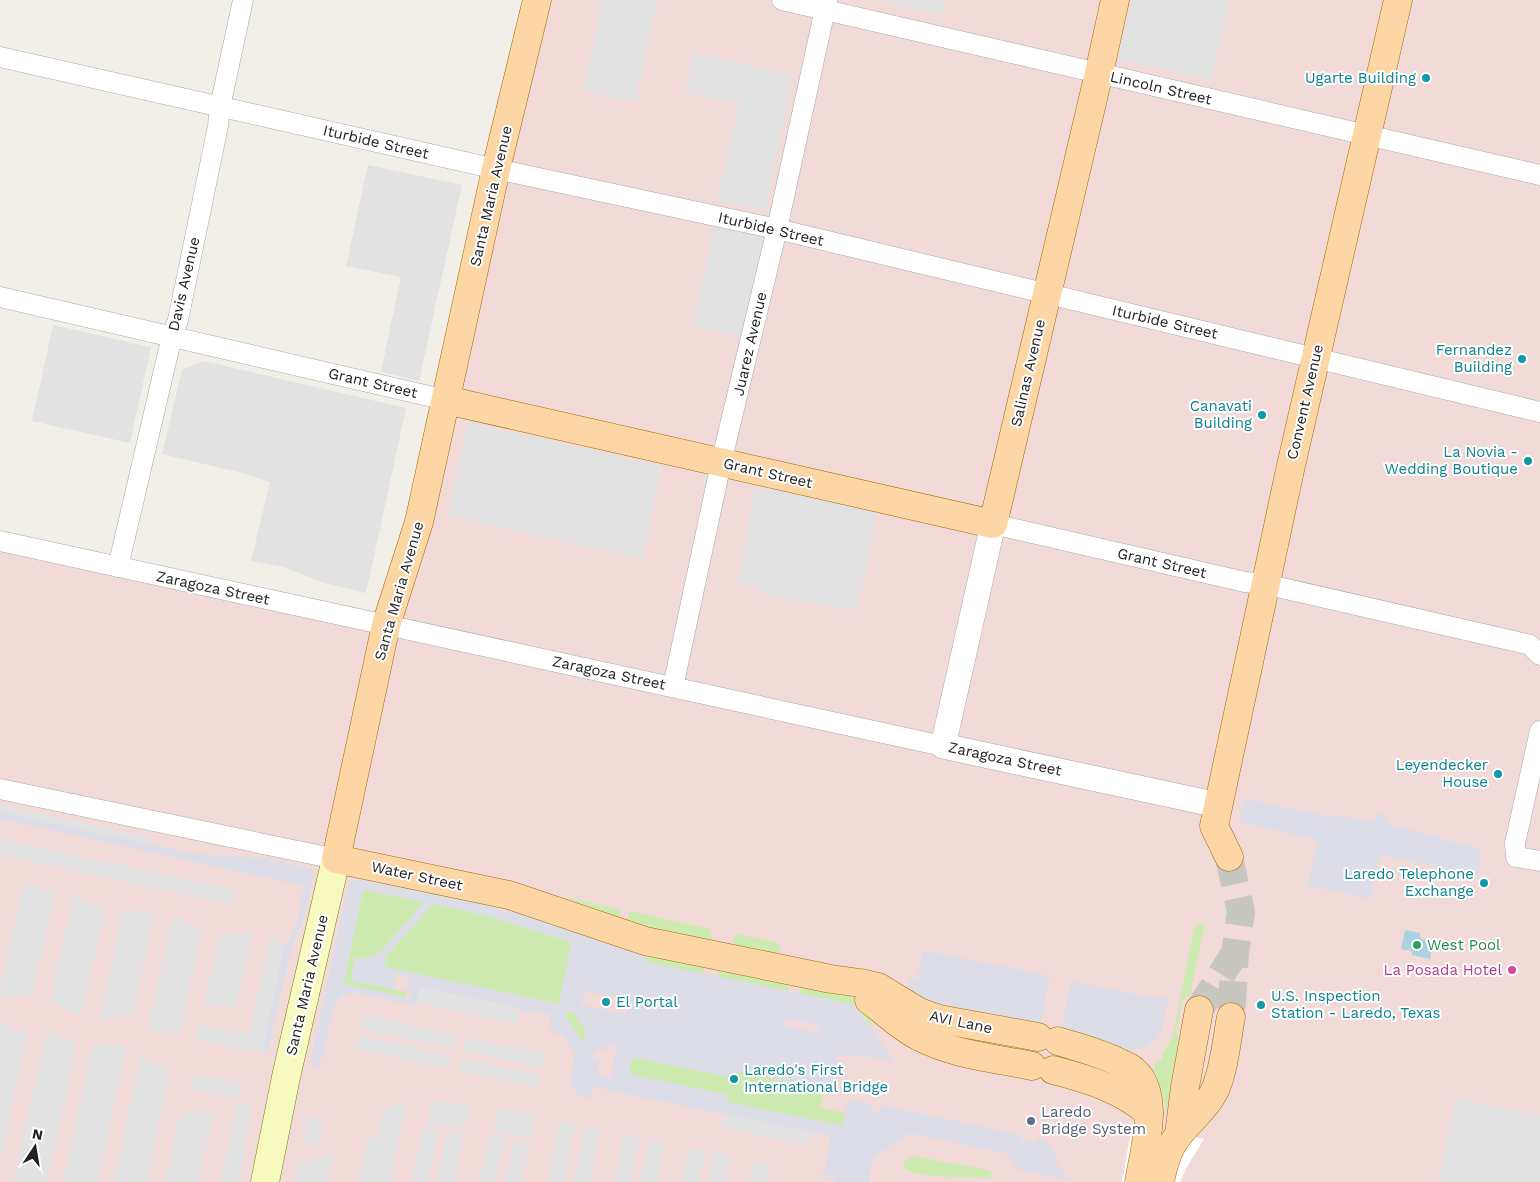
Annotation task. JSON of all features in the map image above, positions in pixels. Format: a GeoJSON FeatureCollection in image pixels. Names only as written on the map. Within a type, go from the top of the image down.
{"type":"FeatureCollection","features":[{"type":"Feature","properties":{"kind":"main road","name":"Santa Maria Avenue"},"geometry":{"type":"LineString","coordinates":[[265,1182],[286,1076],[336,859],[386,625],[419,522],[496,170],[537,0]]}},
{"type":"Feature","properties":{"kind":"main road","name":"Salinas Avenue"},"geometry":{"type":"LineString","coordinates":[[993,524],[1115,0]]}},
{"type":"Feature","properties":{"kind":"main road","name":"Convent Avenue"},"geometry":{"type":"LineString","coordinates":[[1216,816],[1315,358],[1398,0]]}},
{"type":"Feature","properties":{"kind":"main road","name":"Grant Street"},"geometry":{"type":"LineString","coordinates":[[446,400],[993,524]]}},
{"type":"Feature","properties":{"kind":"main road"},"geometry":{"type":"LineString","coordinates":[[1216,816],[1229,857]]}},
{"type":"Feature","properties":{"kind":"main road","name":"Water Street"},"geometry":{"type":"LineString","coordinates":[[336,859],[509,896],[646,941],[831,980]]}},
{"type":"Feature","properties":{"kind":"main road"},"geometry":{"type":"LineString","coordinates":[[831,980],[862,996],[920,1037],[960,1051],[1082,1078],[1109,1088],[1135,1101],[1148,1121]]}},
{"type":"Feature","properties":{"kind":"main road","name":"AVI Lane"},"geometry":{"type":"LineString","coordinates":[[831,980],[878,987],[919,1012],[939,1019],[1048,1039],[1106,1056],[1133,1069],[1142,1080],[1148,1096],[1148,1121],[1139,1182]]}},
{"type":"Feature","properties":{"kind":"main road"},"geometry":{"type":"LineString","coordinates":[[1160,1182],[1168,1153],[1179,1134],[1215,1091],[1220,1077],[1223,1015]]}},
{"type":"Feature","properties":{"kind":"street","name":"Davis Avenue"},"geometry":{"type":"LineString","coordinates":[[118,567],[172,336],[178,320],[243,0]]}},
{"type":"Feature","properties":{"kind":"street","name":"Lincoln Street"},"geometry":{"type":"LineString","coordinates":[[782,0],[826,5],[1099,73],[1540,175]]}},
{"type":"Feature","properties":{"kind":"street","name":"Juarez Avenue"},"geometry":{"type":"LineString","coordinates":[[673,687],[721,463],[777,229],[826,5]]}},
{"type":"Feature","properties":{"kind":"street","name":"Iturbide Street"},"geometry":{"type":"LineString","coordinates":[[0,57],[496,170],[777,229],[1540,412]]}},
{"type":"Feature","properties":{"kind":"street","name":"Grant Street"},"geometry":{"type":"LineString","coordinates":[[0,297],[446,400]]}},
{"type":"Feature","properties":{"kind":"street","name":"Grant Street"},"geometry":{"type":"LineString","coordinates":[[993,524],[1247,583],[1265,584],[1518,642],[1537,652]]}},
{"type":"Feature","properties":{"kind":"street","name":"Salinas Avenue"},"geometry":{"type":"LineString","coordinates":[[943,746],[993,524]]}},
{"type":"Feature","properties":{"kind":"street","name":"Zaragoza Street"},"geometry":{"type":"LineString","coordinates":[[0,541],[943,746],[1216,816]]}},
{"type":"Feature","properties":{"kind":"street"},"geometry":{"type":"LineString","coordinates":[[1540,732],[1515,843],[1516,857],[1540,861]]}},
{"type":"Feature","properties":{"kind":"street","name":"Water Street"},"geometry":{"type":"LineString","coordinates":[[0,789],[336,859]]}},
{"type":"Feature","properties":{"kind":"shaded area"},"geometry":{"type":"Polygon","coordinates":[[[537,0],[1540,0],[1540,1182],[0,1182],[0,541],[386,625],[537,0]]]}},
{"type":"Feature","properties":{"kind":"shaded area"},"geometry":{"type":"Polygon","coordinates":[[[603,0],[658,0],[635,102],[583,91],[603,0]]]}},
{"type":"Feature","properties":{"kind":"shaded area"},"geometry":{"type":"Polygon","coordinates":[[[876,0],[944,0],[941,15],[876,0]]]}},
{"type":"Feature","properties":{"kind":"shaded area"},"geometry":{"type":"Polygon","coordinates":[[[1132,0],[1230,0],[1211,81],[1118,59],[1132,0]]]}},
{"type":"Feature","properties":{"kind":"shaded area"},"geometry":{"type":"Polygon","coordinates":[[[694,53],[793,75],[765,211],[717,200],[739,104],[685,92],[694,53]]]}},
{"type":"Feature","properties":{"kind":"shaded area"},"geometry":{"type":"Polygon","coordinates":[[[368,165],[462,185],[419,381],[381,372],[401,277],[346,266],[368,165]]]}},
{"type":"Feature","properties":{"kind":"shaded area"},"geometry":{"type":"Polygon","coordinates":[[[715,227],[763,238],[740,337],[692,326],[715,227]]]}},
{"type":"Feature","properties":{"kind":"shaded area"},"geometry":{"type":"Polygon","coordinates":[[[53,325],[151,347],[130,443],[32,421],[53,325]]]}},
{"type":"Feature","properties":{"kind":"shaded area"},"geometry":{"type":"Polygon","coordinates":[[[204,361],[406,408],[366,593],[324,583],[284,567],[251,561],[270,482],[246,474],[162,454],[182,370],[204,361]]]}},
{"type":"Feature","properties":{"kind":"shaded area"},"geometry":{"type":"Polygon","coordinates":[[[468,422],[662,466],[642,559],[448,516],[468,422]]]}},
{"type":"Feature","properties":{"kind":"shaded area"},"geometry":{"type":"Polygon","coordinates":[[[755,487],[878,511],[857,610],[807,603],[756,592],[756,587],[738,582],[755,487]]]}},
{"type":"Feature","properties":{"kind":"shaded area"},"geometry":{"type":"Polygon","coordinates":[[[1247,799],[1331,817],[1332,814],[1370,821],[1382,811],[1392,826],[1480,848],[1478,876],[1380,855],[1371,899],[1308,886],[1317,840],[1239,822],[1243,802],[1247,799]]]}},
{"type":"Feature","properties":{"kind":"shaded area"},"geometry":{"type":"Polygon","coordinates":[[[0,805],[151,838],[150,844],[0,812],[0,805]]]}},
{"type":"Feature","properties":{"kind":"shaded area"},"geometry":{"type":"Polygon","coordinates":[[[0,812],[195,854],[265,858],[311,869],[313,878],[303,921],[291,949],[267,1051],[262,1053],[284,948],[296,926],[304,886],[0,819],[0,812]]]}},
{"type":"Feature","properties":{"kind":"shaded area"},"geometry":{"type":"Polygon","coordinates":[[[0,839],[235,890],[232,905],[0,855],[0,839]]]}},
{"type":"Feature","properties":{"kind":"shaded area"},"geometry":{"type":"Polygon","coordinates":[[[357,878],[487,904],[648,952],[646,962],[855,1005],[894,1062],[855,1054],[853,1058],[839,1054],[831,1091],[736,1071],[734,1078],[633,1057],[629,1074],[728,1095],[727,1102],[842,1126],[849,1099],[872,1104],[870,1112],[878,1113],[880,1105],[1021,1135],[1020,1140],[1035,1143],[1037,1138],[1045,1140],[1056,1156],[1056,1162],[1069,1180],[1019,1170],[1007,1154],[910,1133],[873,1158],[869,1182],[834,1182],[834,1179],[819,1175],[824,1173],[831,1136],[593,1087],[590,1098],[582,1098],[575,1092],[570,1079],[575,1053],[564,1036],[551,1031],[549,1026],[551,1015],[530,1010],[529,1013],[520,1011],[520,1008],[420,987],[415,1006],[353,992],[341,996],[335,1004],[319,1069],[311,1063],[311,1060],[348,886],[357,878]],[[363,890],[343,984],[410,998],[411,993],[407,992],[409,976],[397,974],[394,989],[351,980],[355,958],[366,959],[380,952],[424,902],[363,890]],[[433,904],[386,956],[385,967],[559,1004],[572,942],[485,915],[433,904]],[[584,991],[581,1005],[627,1014],[630,1000],[584,991]],[[563,1012],[584,1044],[586,1031],[574,1013],[563,1012]],[[787,1019],[786,1026],[818,1033],[819,1025],[787,1019]],[[606,1044],[604,1052],[595,1050],[593,1058],[600,1059],[597,1075],[611,1078],[616,1046],[606,1044]]]}},
{"type":"Feature","properties":{"kind":"shaded area"},"geometry":{"type":"Polygon","coordinates":[[[24,883],[39,886],[38,891],[56,890],[32,995],[5,997],[0,996],[0,988],[24,883]]]}},
{"type":"Feature","properties":{"kind":"shaded area"},"geometry":{"type":"Polygon","coordinates":[[[74,894],[105,911],[81,1015],[73,1013],[50,1000],[74,894]]]}},
{"type":"Feature","properties":{"kind":"shaded area"},"geometry":{"type":"Polygon","coordinates":[[[147,910],[155,912],[132,1016],[100,1019],[123,912],[147,910]]]}},
{"type":"Feature","properties":{"kind":"shaded area"},"geometry":{"type":"Polygon","coordinates":[[[174,916],[202,931],[179,1036],[163,1028],[162,1032],[147,1029],[174,916]]]}},
{"type":"Feature","properties":{"kind":"shaded area"},"geometry":{"type":"Polygon","coordinates":[[[253,933],[236,1007],[203,1006],[220,935],[253,933]]]}},
{"type":"Feature","properties":{"kind":"shaded area"},"geometry":{"type":"Polygon","coordinates":[[[270,937],[285,946],[262,1053],[193,1039],[201,1024],[249,1035],[270,937]]]}},
{"type":"Feature","properties":{"kind":"shaded area"},"geometry":{"type":"Polygon","coordinates":[[[923,950],[1050,976],[1039,1030],[925,1006],[907,992],[910,979],[917,980],[923,950]]]}},
{"type":"Feature","properties":{"kind":"shaded area"},"geometry":{"type":"Polygon","coordinates":[[[1071,981],[1168,999],[1159,1036],[1146,1047],[1130,1050],[1060,1035],[1071,981]]]}},
{"type":"Feature","properties":{"kind":"shaded area"},"geometry":{"type":"Polygon","coordinates":[[[419,987],[520,1008],[517,1024],[416,1003],[419,987]]]}},
{"type":"Feature","properties":{"kind":"shaded area"},"geometry":{"type":"Polygon","coordinates":[[[363,1014],[457,1035],[454,1049],[359,1029],[363,1014]]]}},
{"type":"Feature","properties":{"kind":"shaded area"},"geometry":{"type":"Polygon","coordinates":[[[0,1023],[13,1023],[12,1031],[28,1030],[0,1164],[0,1023]]]}},
{"type":"Feature","properties":{"kind":"shaded area"},"geometry":{"type":"Polygon","coordinates":[[[47,1029],[77,1045],[47,1182],[13,1182],[47,1029]]]}},
{"type":"Feature","properties":{"kind":"shaded area"},"geometry":{"type":"Polygon","coordinates":[[[358,1035],[452,1056],[449,1069],[356,1049],[358,1035]]]}},
{"type":"Feature","properties":{"kind":"shaded area"},"geometry":{"type":"Polygon","coordinates":[[[466,1037],[544,1053],[541,1068],[463,1051],[466,1037]]]}},
{"type":"Feature","properties":{"kind":"shaded area"},"geometry":{"type":"Polygon","coordinates":[[[108,1043],[126,1046],[98,1182],[63,1182],[93,1044],[108,1043]]]}},
{"type":"Feature","properties":{"kind":"shaded area"},"geometry":{"type":"Polygon","coordinates":[[[140,1055],[170,1071],[147,1182],[114,1182],[140,1055]]]}},
{"type":"Feature","properties":{"kind":"shaded area"},"geometry":{"type":"Polygon","coordinates":[[[462,1058],[540,1075],[536,1088],[458,1071],[462,1058]]]}},
{"type":"Feature","properties":{"kind":"shaded area"},"geometry":{"type":"Polygon","coordinates":[[[195,1074],[244,1084],[237,1099],[189,1089],[195,1074]]]}},
{"type":"Feature","properties":{"kind":"shaded area"},"geometry":{"type":"Polygon","coordinates":[[[1456,1098],[1540,1116],[1540,1182],[1438,1182],[1456,1098]]]}},
{"type":"Feature","properties":{"kind":"shaded area"},"geometry":{"type":"Polygon","coordinates":[[[432,1101],[470,1105],[465,1128],[427,1125],[432,1101]]]}},
{"type":"Feature","properties":{"kind":"shaded area"},"geometry":{"type":"Polygon","coordinates":[[[236,1102],[252,1105],[240,1182],[221,1182],[236,1102]]]}},
{"type":"Feature","properties":{"kind":"shaded area"},"geometry":{"type":"Polygon","coordinates":[[[406,1103],[390,1182],[359,1182],[368,1138],[373,1139],[378,1134],[383,1108],[390,1110],[391,1106],[406,1103]]]}},
{"type":"Feature","properties":{"kind":"shaded area"},"geometry":{"type":"Polygon","coordinates":[[[499,1108],[536,1116],[530,1140],[493,1131],[499,1108]]]}},
{"type":"Feature","properties":{"kind":"shaded area"},"geometry":{"type":"Polygon","coordinates":[[[214,1112],[198,1182],[165,1182],[180,1114],[214,1112]]]}},
{"type":"Feature","properties":{"kind":"shaded area"},"geometry":{"type":"Polygon","coordinates":[[[724,1113],[811,1132],[808,1146],[721,1127],[724,1113]]]}},
{"type":"Feature","properties":{"kind":"shaded area"},"geometry":{"type":"Polygon","coordinates":[[[309,1115],[325,1119],[319,1146],[303,1142],[309,1115]]]}},
{"type":"Feature","properties":{"kind":"shaded area"},"geometry":{"type":"Polygon","coordinates":[[[560,1121],[576,1124],[564,1182],[547,1182],[560,1121]]]}},
{"type":"Feature","properties":{"kind":"shaded area"},"geometry":{"type":"Polygon","coordinates":[[[585,1126],[601,1129],[590,1182],[573,1182],[585,1126]]]}},
{"type":"Feature","properties":{"kind":"shaded area"},"geometry":{"type":"Polygon","coordinates":[[[423,1127],[439,1131],[428,1182],[411,1182],[423,1127]]]}},
{"type":"Feature","properties":{"kind":"shaded area"},"geometry":{"type":"Polygon","coordinates":[[[448,1130],[464,1133],[454,1182],[437,1182],[448,1130]]]}},
{"type":"Feature","properties":{"kind":"shaded area"},"geometry":{"type":"Polygon","coordinates":[[[624,1134],[640,1138],[631,1182],[614,1182],[624,1134]]]}},
{"type":"Feature","properties":{"kind":"shaded area"},"geometry":{"type":"Polygon","coordinates":[[[489,1135],[505,1138],[496,1182],[479,1182],[489,1135]]]}},
{"type":"Feature","properties":{"kind":"shaded area"},"geometry":{"type":"Polygon","coordinates":[[[649,1139],[666,1143],[657,1182],[640,1182],[649,1139]]]}},
{"type":"Feature","properties":{"kind":"shaded area"},"geometry":{"type":"Polygon","coordinates":[[[514,1141],[530,1144],[522,1182],[505,1182],[514,1141]]]}},
{"type":"Feature","properties":{"kind":"shaded area"},"geometry":{"type":"Polygon","coordinates":[[[689,1148],[706,1152],[699,1182],[682,1182],[689,1148]]]}},
{"type":"Feature","properties":{"kind":"shaded area"},"geometry":{"type":"Polygon","coordinates":[[[714,1152],[731,1156],[725,1182],[708,1182],[714,1152]]]}},
{"type":"Feature","properties":{"kind":"shaded area"},"geometry":{"type":"Polygon","coordinates":[[[334,1153],[328,1182],[294,1182],[297,1166],[334,1153]]]}},
{"type":"Feature","properties":{"kind":"shaded area"},"geometry":{"type":"Polygon","coordinates":[[[754,1162],[770,1165],[767,1182],[749,1182],[754,1162]]]}},
{"type":"Feature","properties":{"kind":"green space"},"geometry":{"type":"Polygon","coordinates":[[[363,890],[425,902],[380,952],[371,957],[355,958],[351,980],[407,992],[405,997],[343,984],[363,890]]]}},
{"type":"Feature","properties":{"kind":"green space"},"geometry":{"type":"Polygon","coordinates":[[[562,896],[622,910],[618,918],[562,896]]]}},
{"type":"Feature","properties":{"kind":"green space"},"geometry":{"type":"Polygon","coordinates":[[[433,904],[485,915],[572,942],[559,1004],[384,967],[386,956],[433,904]]]}},
{"type":"Feature","properties":{"kind":"green space"},"geometry":{"type":"Polygon","coordinates":[[[630,911],[710,929],[712,942],[642,928],[625,922],[630,911]]]}},
{"type":"Feature","properties":{"kind":"green space"},"geometry":{"type":"Polygon","coordinates":[[[1205,923],[1190,996],[1184,997],[1182,1000],[1176,1032],[1181,1042],[1167,1124],[1166,1107],[1154,1070],[1156,1062],[1162,1061],[1163,1053],[1172,1038],[1194,928],[1205,923]]]}},
{"type":"Feature","properties":{"kind":"green space"},"geometry":{"type":"Polygon","coordinates":[[[735,934],[776,942],[780,946],[779,951],[775,955],[733,946],[735,934]]]}},
{"type":"Feature","properties":{"kind":"green space"},"geometry":{"type":"Polygon","coordinates":[[[647,955],[705,965],[703,974],[645,962],[647,955]]]}},
{"type":"Feature","properties":{"kind":"green space"},"geometry":{"type":"Polygon","coordinates":[[[719,970],[840,992],[852,997],[867,1009],[870,1014],[871,1027],[855,1005],[800,994],[801,988],[789,985],[788,991],[718,977],[719,970]]]}},
{"type":"Feature","properties":{"kind":"green space"},"geometry":{"type":"Polygon","coordinates":[[[563,1012],[574,1013],[586,1031],[584,1044],[563,1012]]]}},
{"type":"Feature","properties":{"kind":"green space"},"geometry":{"type":"Polygon","coordinates":[[[632,1057],[733,1078],[735,1071],[824,1089],[820,1108],[845,1113],[843,1126],[727,1102],[728,1095],[629,1075],[632,1057]]]}},
{"type":"Feature","properties":{"kind":"green space"},"geometry":{"type":"Polygon","coordinates":[[[914,1156],[988,1170],[992,1173],[993,1177],[919,1174],[904,1168],[904,1163],[914,1156]]]}},
{"type":"Feature","properties":{"kind":"water","name":"West Pool"},"geometry":{"type":"Polygon","coordinates":[[[1405,930],[1420,933],[1420,939],[1433,941],[1430,959],[1412,955],[1412,951],[1401,949],[1405,930]]]}},
{"type":"Feature","properties":{"kind":"pier"},"geometry":{"type":"Polygon","coordinates":[[[1132,1125],[1204,1139],[1180,1182],[1122,1182],[1132,1125]]]}},
{"type":"Feature","properties":{"kind":"tunnel"},"geometry":{"type":"LineString","coordinates":[[1229,857],[1241,912],[1235,953],[1231,1017]]}},
{"type":"Feature","properties":{"kind":"tunnel"},"geometry":{"type":"LineString","coordinates":[[1199,1010],[1233,956]]}},
{"type":"Feature","properties":{"kind":"place","name":"Ugarte Building"},"geometry":{"type":"Point","coordinates":[1426,78]}},
{"type":"Feature","properties":{"kind":"place","name":"Fernandez Building"},"geometry":{"type":"Point","coordinates":[1522,359]}},
{"type":"Feature","properties":{"kind":"place","name":"Canavati Building"},"geometry":{"type":"Point","coordinates":[1262,415]}},
{"type":"Feature","properties":{"kind":"place","name":"La Novia - Wedding Boutique"},"geometry":{"type":"Point","coordinates":[1528,461]}},
{"type":"Feature","properties":{"kind":"place","name":"Leyendecker House"},"geometry":{"type":"Point","coordinates":[1498,774]}},
{"type":"Feature","properties":{"kind":"place","name":"Laredo Telephone Exchange"},"geometry":{"type":"Point","coordinates":[1484,883]}},
{"type":"Feature","properties":{"kind":"place","name":"West Pool"},"geometry":{"type":"Point","coordinates":[1417,945]}},
{"type":"Feature","properties":{"kind":"place","name":"La Posada Hotel"},"geometry":{"type":"Point","coordinates":[1512,970]}},
{"type":"Feature","properties":{"kind":"place","name":"El Portal"},"geometry":{"type":"Point","coordinates":[606,1002]}},
{"type":"Feature","properties":{"kind":"place","name":"U.S. Inspection Station - Laredo, Texas"},"geometry":{"type":"Point","coordinates":[1261,1005]}},
{"type":"Feature","properties":{"kind":"place","name":"Laredo's First International Bridge"},"geometry":{"type":"Point","coordinates":[734,1079]}},
{"type":"Feature","properties":{"kind":"place","name":"Laredo Bridge System"},"geometry":{"type":"Point","coordinates":[1031,1121]}}]}
